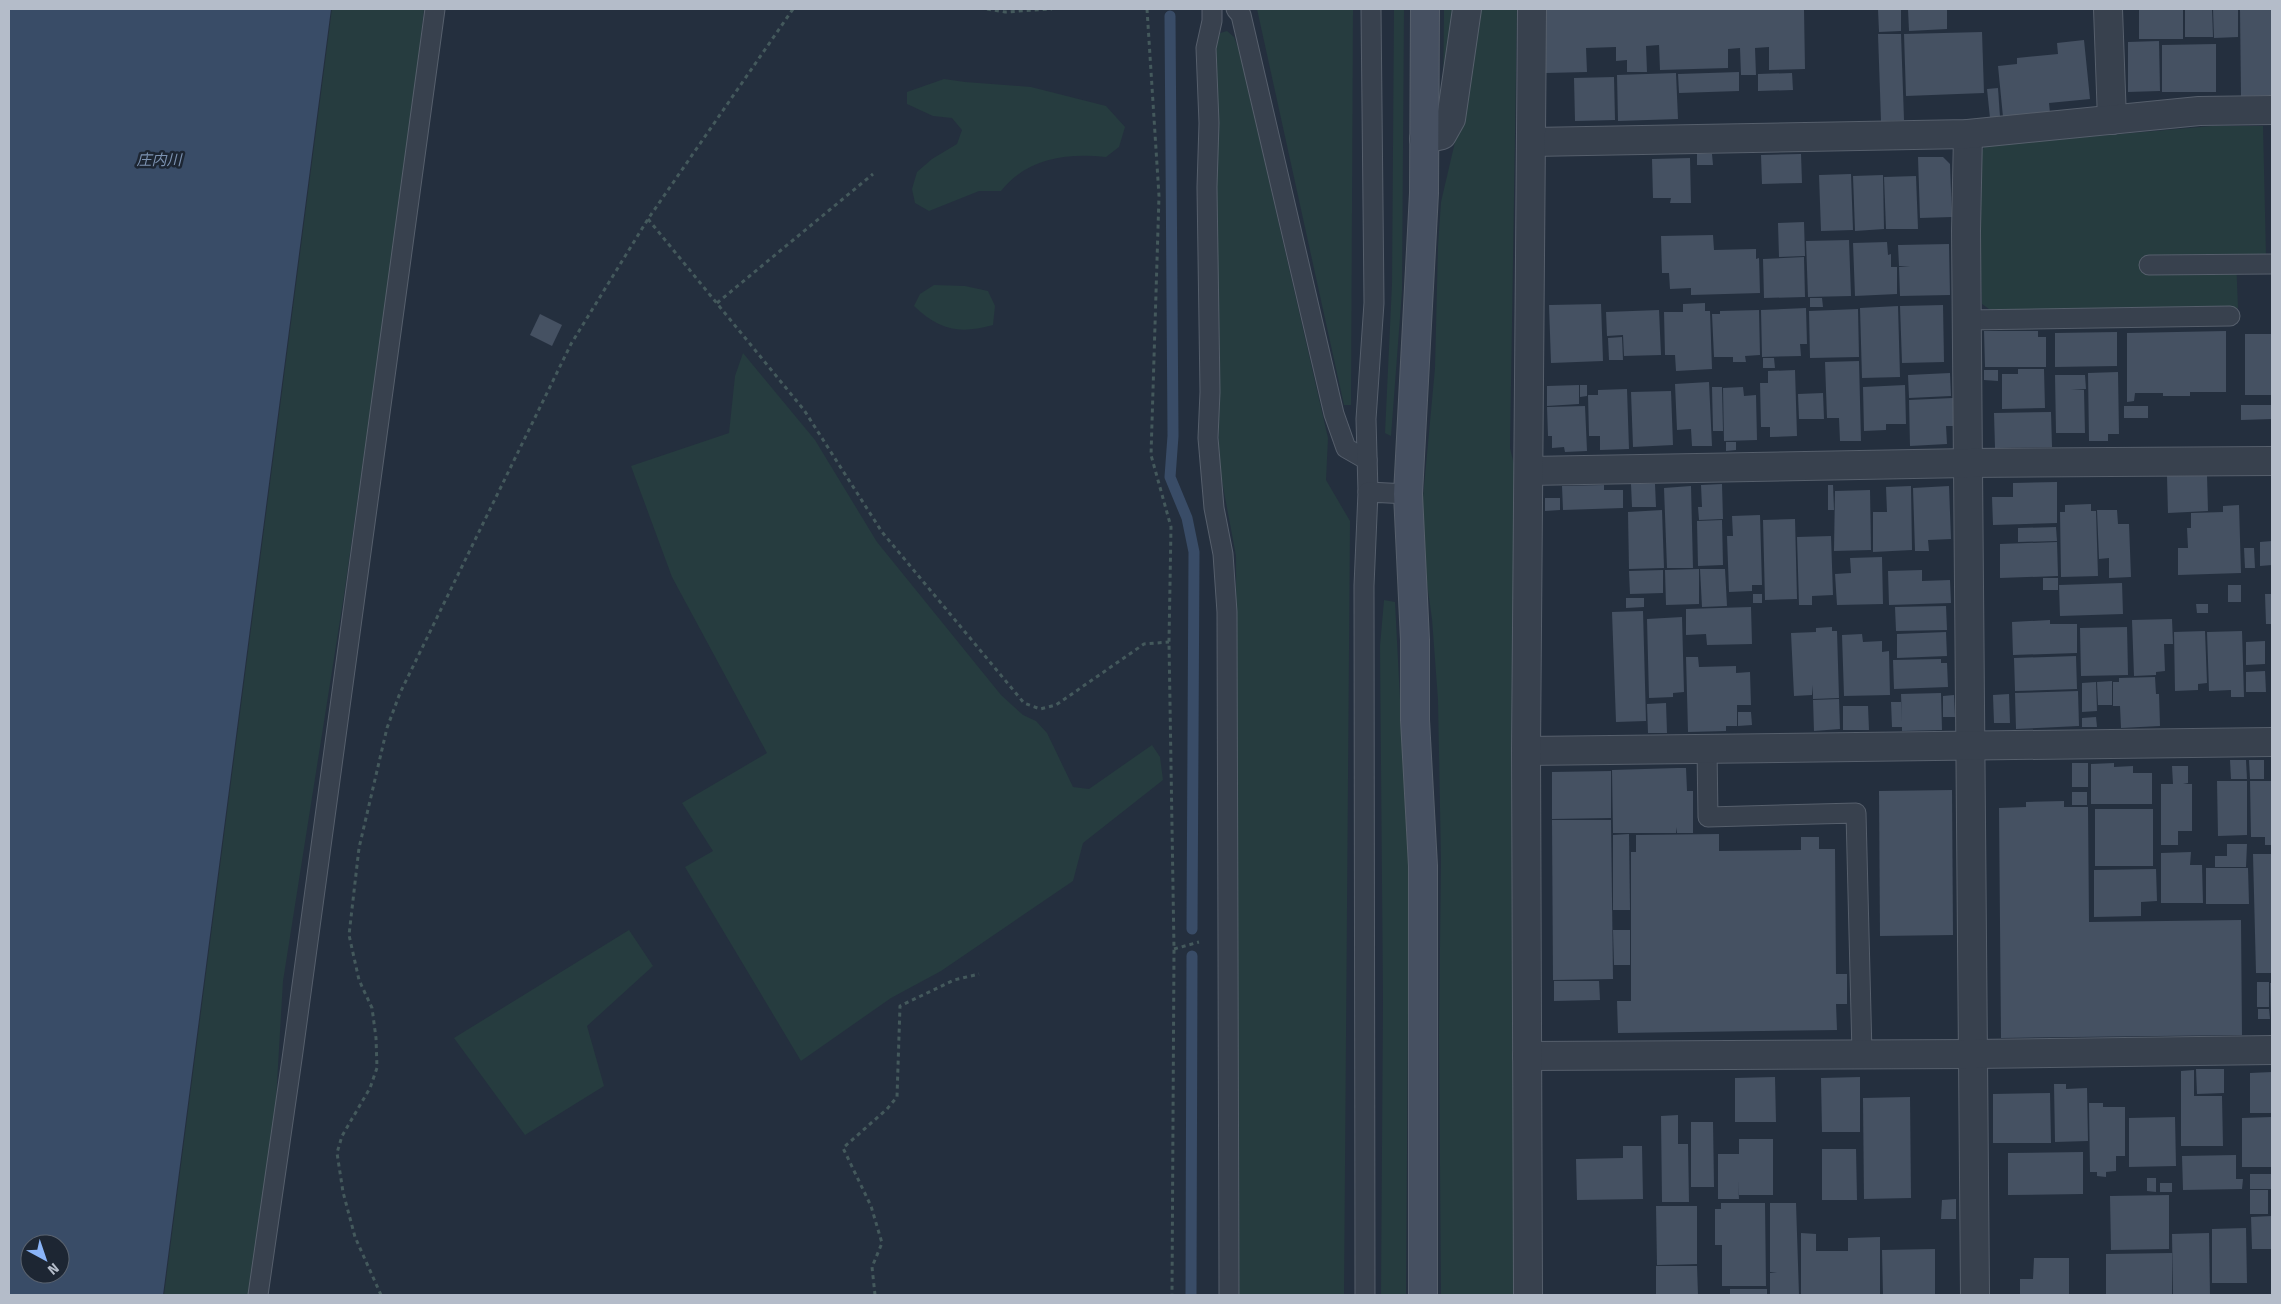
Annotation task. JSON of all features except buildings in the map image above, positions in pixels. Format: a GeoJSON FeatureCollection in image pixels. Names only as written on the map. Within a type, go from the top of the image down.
{"type":"FeatureCollection","features":[{"type":"Feature","properties":{"kind":"street"},"geometry":{"type":"LineString","coordinates":[[1423,1295],[1423,866],[1416,730],[1415,640],[1408,494],[1424,193],[1425,9]]}},
{"type":"Feature","properties":{"kind":"street"},"geometry":{"type":"LineString","coordinates":[[1424,138],[1442,135],[1452,119],[1467,9]]}},
{"type":"Feature","properties":{"kind":"street"},"geometry":{"type":"LineString","coordinates":[[1528,1295],[1526,751],[1532,9]]}},
{"type":"Feature","properties":{"kind":"street"},"geometry":{"type":"LineString","coordinates":[[2108,9],[2112,120]]}},
{"type":"Feature","properties":{"kind":"street"},"geometry":{"type":"LineString","coordinates":[[1532,142],[1968,134],[2199,112],[2272,110]]}},
{"type":"Feature","properties":{"kind":"street"},"geometry":{"type":"LineString","coordinates":[[1968,134],[1966,320],[1975,1295]]}},
{"type":"Feature","properties":{"kind":"street"},"geometry":{"type":"LineString","coordinates":[[1529,472],[1968,463],[2272,461]]}},
{"type":"Feature","properties":{"kind":"street"},"geometry":{"type":"LineString","coordinates":[[1526,751],[2272,742]]}},
{"type":"Feature","properties":{"kind":"street"},"geometry":{"type":"LineString","coordinates":[[1527,1056],[1973,1054],[2272,1050]]}},
{"type":"Feature","properties":{"kind":"lane"},"geometry":{"type":"LineString","coordinates":[[258,1295],[304,976],[435,9]]}},
{"type":"Feature","properties":{"kind":"lane"},"geometry":{"type":"LineString","coordinates":[[1212,9],[1212,21],[1206,48],[1209,123],[1207,187],[1210,392],[1208,438],[1214,508],[1222,554],[1227,612],[1229,1295]]}},
{"type":"Feature","properties":{"kind":"lane"},"geometry":{"type":"LineString","coordinates":[[1236,9],[1241,15],[1334,414],[1346,448],[1367,460]]}},
{"type":"Feature","properties":{"kind":"lane"},"geometry":{"type":"LineString","coordinates":[[1365,1295],[1364,586],[1368,492],[1366,419],[1374,303],[1371,9]]}},
{"type":"Feature","properties":{"kind":"lane"},"geometry":{"type":"LineString","coordinates":[[2149,265],[2272,264]]}},
{"type":"Feature","properties":{"kind":"lane"},"geometry":{"type":"LineString","coordinates":[[1966,320],[2230,316]]}},
{"type":"Feature","properties":{"kind":"lane"},"geometry":{"type":"LineString","coordinates":[[1368,492],[1408,494]]}},
{"type":"Feature","properties":{"kind":"lane"},"geometry":{"type":"LineString","coordinates":[[1707,749],[1708,816],[1856,813],[1862,1054]]}},
{"type":"Feature","properties":{"kind":"path"},"geometry":{"type":"LineString","coordinates":[[381,1295],[355,1237],[343,1192],[337,1153],[342,1136],[370,1088],[377,1068],[372,1008],[359,980],[349,935],[359,848],[387,728],[400,693],[571,344],[648,219],[793,9]]}},
{"type":"Feature","properties":{"kind":"path"},"geometry":{"type":"LineString","coordinates":[[987,9],[1005,12],[1052,9]]}},
{"type":"Feature","properties":{"kind":"path"},"geometry":{"type":"LineString","coordinates":[[1147,9],[1159,196],[1151,455],[1171,528],[1169,642],[1174,949],[1172,1295]]}},
{"type":"Feature","properties":{"kind":"path"},"geometry":{"type":"LineString","coordinates":[[717,303],[873,174]]}},
{"type":"Feature","properties":{"kind":"path"},"geometry":{"type":"LineString","coordinates":[[648,219],[804,410],[882,532],[1024,703],[1040,709],[1056,705],[1144,644],[1169,642]]}},
{"type":"Feature","properties":{"kind":"path"},"geometry":{"type":"LineString","coordinates":[[875,1295],[872,1267],[882,1243],[871,1206],[843,1148],[887,1109],[896,1097],[900,1006],[954,980],[979,974]]}},
{"type":"Feature","properties":{"kind":"green space"},"geometry":{"type":"Polygon","coordinates":[[[332,9],[424,9],[409,140],[344,595],[283,981],[274,1134],[257,1295],[164,1295],[332,9]]]}},
{"type":"Feature","properties":{"kind":"green space"},"geometry":{"type":"Polygon","coordinates":[[[1257,9],[1353,9],[1351,405],[1344,405],[1257,9]]]}},
{"type":"Feature","properties":{"kind":"green space"},"geometry":{"type":"Polygon","coordinates":[[[1394,9],[1404,9],[1402,291],[1391,436],[1385,433],[1392,284],[1394,9]]]}},
{"type":"Feature","properties":{"kind":"green space"},"geometry":{"type":"Polygon","coordinates":[[[1444,9],[1459,9],[1443,107],[1444,9]]]}},
{"type":"Feature","properties":{"kind":"green space"},"geometry":{"type":"Polygon","coordinates":[[[1478,9],[1517,9],[1510,448],[1517,477],[1517,1295],[1441,1295],[1439,1035],[1441,860],[1438,700],[1432,619],[1424,562],[1422,508],[1435,368],[1441,202],[1455,142],[1478,9]]]}},
{"type":"Feature","properties":{"kind":"green space"},"geometry":{"type":"Polygon","coordinates":[[[1227,31],[1234,37],[1239,50],[1328,438],[1326,480],[1350,521],[1344,1295],[1238,1295],[1236,556],[1219,465],[1216,49],[1220,33],[1227,31]]]}},
{"type":"Feature","properties":{"kind":"green space"},"geometry":{"type":"Polygon","coordinates":[[[944,79],[1031,87],[1106,106],[1125,127],[1119,147],[1106,157],[1076,156],[1048,160],[1023,171],[1001,191],[979,191],[929,211],[915,203],[912,189],[917,172],[932,159],[957,144],[962,130],[952,118],[933,116],[907,104],[907,92],[944,79]]]}},
{"type":"Feature","properties":{"kind":"green space"},"geometry":{"type":"Polygon","coordinates":[[[2212,126],[2263,126],[2266,256],[2236,257],[2238,308],[1996,314],[1982,304],[1977,160],[1985,146],[2212,126]]]}},
{"type":"Feature","properties":{"kind":"green space"},"geometry":{"type":"Polygon","coordinates":[[[934,285],[965,286],[988,291],[995,306],[993,325],[960,330],[933,321],[914,306],[920,294],[934,285]]]}},
{"type":"Feature","properties":{"kind":"green space"},"geometry":{"type":"Polygon","coordinates":[[[743,353],[815,440],[877,542],[1001,695],[1023,715],[1036,721],[1047,733],[1073,787],[1089,789],[1152,745],[1160,757],[1163,780],[1083,843],[1073,881],[941,971],[891,998],[801,1061],[685,867],[713,851],[682,803],[767,753],[672,577],[631,466],[729,433],[735,376],[743,353]]]}},
{"type":"Feature","properties":{"kind":"green space"},"geometry":{"type":"Polygon","coordinates":[[[1384,600],[1395,602],[1409,874],[1406,1295],[1381,1295],[1383,1001],[1380,646],[1384,600]]]}},
{"type":"Feature","properties":{"kind":"green space"},"geometry":{"type":"Polygon","coordinates":[[[629,930],[653,966],[587,1026],[604,1086],[525,1135],[454,1038],[629,930]]]}},
{"type":"Feature","properties":{"kind":"water","name":"庄内川"},"geometry":{"type":"Polygon","coordinates":[[[9,9],[331,9],[163,1295],[9,1295],[9,9]]]}},
{"type":"Feature","properties":{"kind":"waterway"},"geometry":{"type":"LineString","coordinates":[[1170,16],[1173,436],[1170,477],[1187,518],[1194,552],[1192,929]]}},
{"type":"Feature","properties":{"kind":"waterway"},"geometry":{"type":"LineString","coordinates":[[1191,1295],[1192,956]]}}]}
